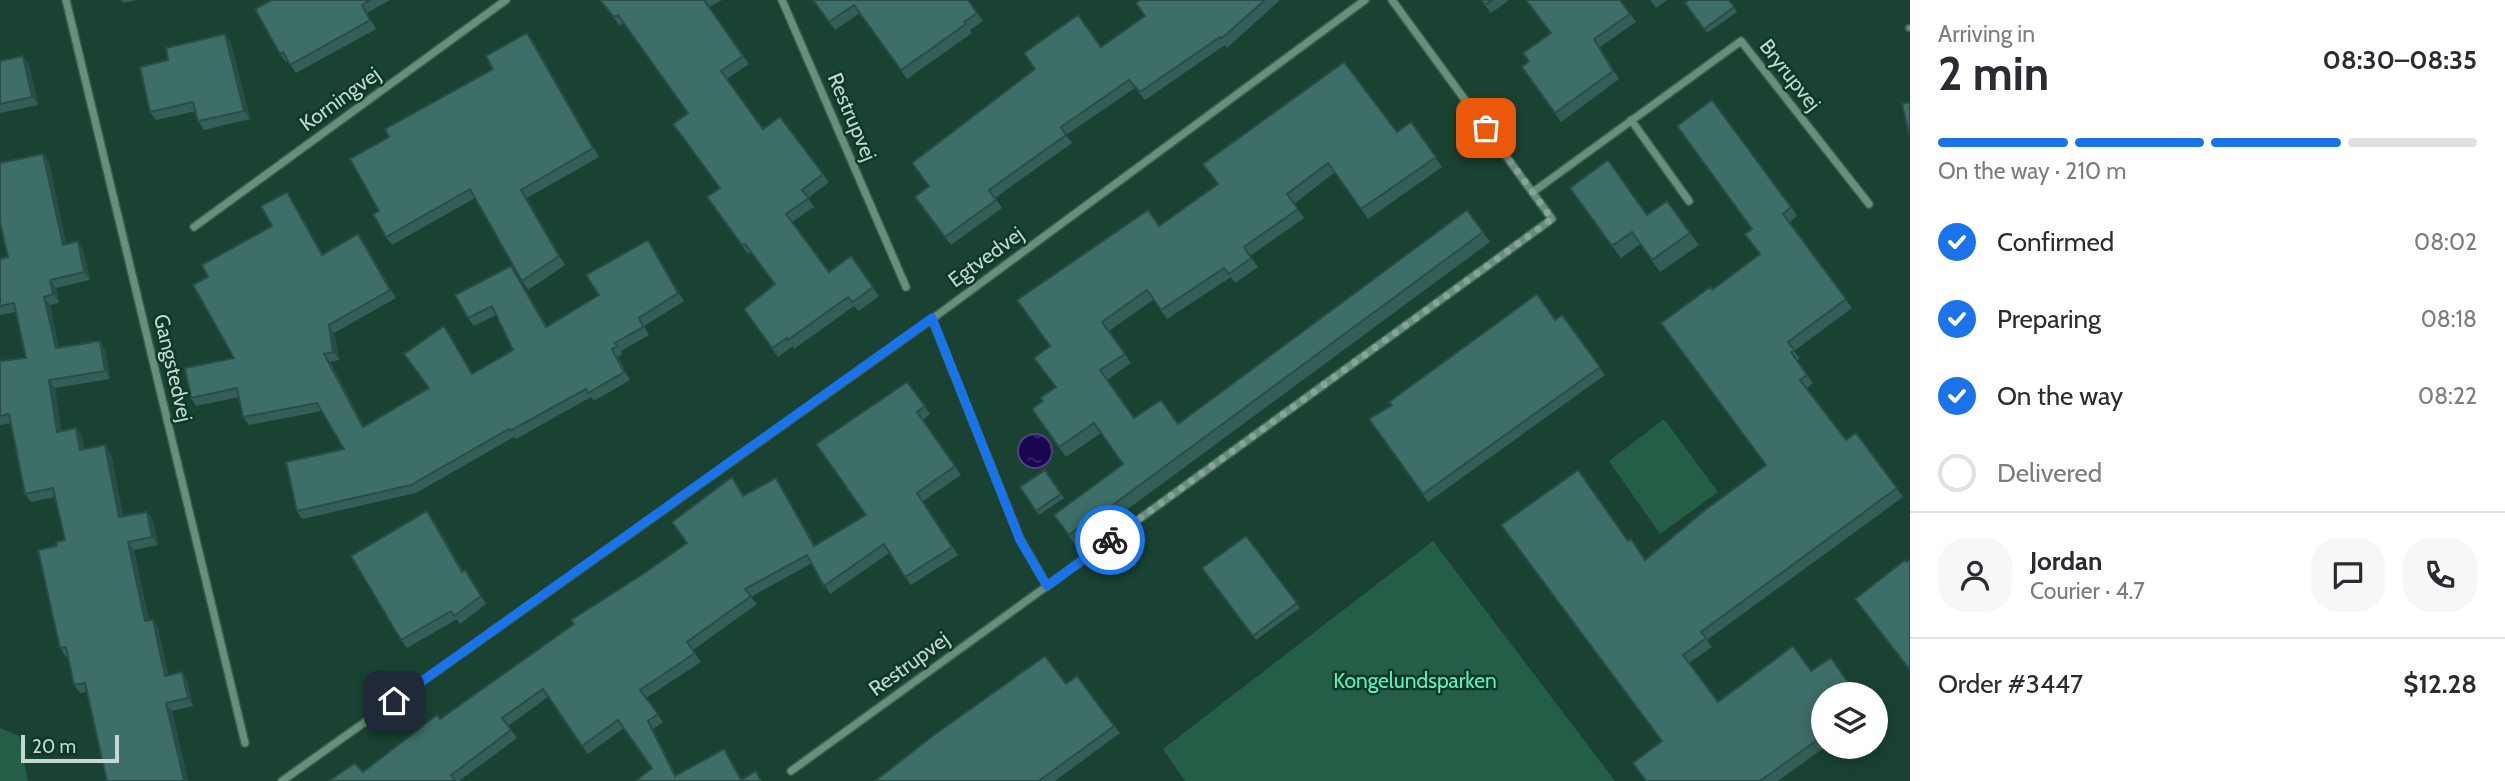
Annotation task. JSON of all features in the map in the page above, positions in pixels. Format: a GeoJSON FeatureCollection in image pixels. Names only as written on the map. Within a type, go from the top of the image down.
{"type":"FeatureCollection","features":[{"type":"Feature","properties":{"kind":"street","name":"Gangstedvej"},"geometry":{"type":"LineString","coordinates":[[66,0],[245,743]]}},
{"type":"Feature","properties":{"kind":"street","name":"Korningvej"},"geometry":{"type":"LineString","coordinates":[[194,227],[506,0]]}},
{"type":"Feature","properties":{"kind":"street","name":"Restrupvej"},"geometry":{"type":"LineString","coordinates":[[782,0],[906,286]]}},
{"type":"Feature","properties":{"kind":"street","name":"Egtvedvej"},"geometry":{"type":"LineString","coordinates":[[282,781],[932,318],[1365,0]]}},
{"type":"Feature","properties":{"kind":"street"},"geometry":{"type":"LineString","coordinates":[[1392,0],[1532,192]]}},
{"type":"Feature","properties":{"kind":"street","name":"Bryrupvej"},"geometry":{"type":"LineString","coordinates":[[1532,192],[1741,41],[1870,204]]}},
{"type":"Feature","properties":{"kind":"street"},"geometry":{"type":"LineString","coordinates":[[1631,120],[1689,201]]}},
{"type":"Feature","properties":{"kind":"street","name":"Restrupvej"},"geometry":{"type":"LineString","coordinates":[[791,771],[1552,219],[1532,192]]}},
{"type":"Feature","properties":{"kind":"street"},"geometry":{"type":"LineString","coordinates":[[932,318],[1020,540],[1047,586]]}},
{"type":"Feature","properties":{"kind":"green space"},"geometry":{"type":"Polygon","coordinates":[[[1664,419],[1718,492],[1660,534],[1609,461],[1664,419]]]}},
{"type":"Feature","properties":{"kind":"green space","name":"Kongelundsparken"},"geometry":{"type":"Polygon","coordinates":[[[1433,541],[1615,781],[1185,781],[1163,749],[1433,541]]]}},
{"type":"Feature","properties":{"kind":"green space"},"geometry":{"type":"Polygon","coordinates":[[[0,728],[19,736],[28,781],[0,781],[0,728]]]}},
{"type":"Feature","properties":{"kind":"water"},"geometry":{"type":"Polygon","coordinates":[[[1035,434],[1047,439],[1052,451],[1047,463],[1035,468],[1023,463],[1018,451],[1023,439],[1035,434]]]}},
{"type":"Feature","properties":{"kind":"building"},"geometry":{"type":"Polygon","coordinates":[[[270,0],[370,0],[362,5],[370,20],[290,65],[283,52],[280,54],[255,9],[270,0]]]}},
{"type":"Feature","properties":{"kind":"building"},"geometry":{"type":"Polygon","coordinates":[[[600,0],[704,0],[743,56],[721,71],[763,129],[780,117],[823,174],[802,190],[809,198],[786,214],[829,272],[851,256],[873,287],[853,302],[848,297],[788,340],[787,338],[772,348],[744,309],[775,284],[707,197],[720,188],[673,124],[688,113],[618,15],[614,17],[600,0]]]}},
{"type":"Feature","properties":{"kind":"building"},"geometry":{"type":"Polygon","coordinates":[[[813,0],[968,0],[977,13],[964,22],[966,24],[901,70],[854,5],[829,22],[813,0]]]}},
{"type":"Feature","properties":{"kind":"building"},"geometry":{"type":"Polygon","coordinates":[[[1140,0],[1265,0],[1221,39],[1220,37],[1140,92],[1129,80],[1061,127],[1066,135],[989,190],[996,200],[945,237],[915,197],[929,186],[912,163],[1035,69],[1024,53],[1078,15],[1101,47],[1145,16],[1136,3],[1140,0]]]}},
{"type":"Feature","properties":{"kind":"building"},"geometry":{"type":"Polygon","coordinates":[[[1526,0],[1620,0],[1630,14],[1594,39],[1613,71],[1555,113],[1522,67],[1529,61],[1523,53],[1551,33],[1526,0]]]}},
{"type":"Feature","properties":{"kind":"building"},"geometry":{"type":"Polygon","coordinates":[[[1689,0],[1729,0],[1734,7],[1704,29],[1685,3],[1689,0]]]}},
{"type":"Feature","properties":{"kind":"building"},"geometry":{"type":"Polygon","coordinates":[[[527,33],[593,148],[521,190],[559,256],[522,281],[470,189],[386,237],[373,214],[379,211],[350,159],[389,137],[385,129],[493,69],[486,56],[527,33]]]}},
{"type":"Feature","properties":{"kind":"building"},"geometry":{"type":"Polygon","coordinates":[[[225,34],[244,111],[198,121],[193,102],[150,112],[140,67],[168,60],[166,48],[225,34]]]}},
{"type":"Feature","properties":{"kind":"building"},"geometry":{"type":"Polygon","coordinates":[[[23,56],[32,97],[0,104],[0,61],[23,56]]]}},
{"type":"Feature","properties":{"kind":"building"},"geometry":{"type":"Polygon","coordinates":[[[1344,62],[1397,132],[1411,122],[1436,157],[1361,209],[1328,163],[1287,194],[1298,209],[1244,247],[1251,258],[1229,274],[1224,268],[1161,310],[1147,290],[1102,322],[1125,354],[1100,370],[1134,418],[1161,400],[1178,424],[1467,210],[1483,232],[1069,535],[1054,515],[1123,464],[1094,423],[1059,447],[1032,409],[1043,401],[1040,398],[1056,387],[1034,358],[1050,346],[1017,300],[1148,210],[1159,226],[1218,184],[1203,164],[1344,62]]]}},
{"type":"Feature","properties":{"kind":"building"},"geometry":{"type":"Polygon","coordinates":[[[1712,100],[1791,207],[1783,214],[1846,299],[1788,342],[1794,350],[1791,352],[1807,375],[1800,380],[1846,440],[1856,433],[1897,488],[1701,632],[1706,638],[1683,655],[1718,702],[1793,646],[1811,671],[1831,658],[1848,682],[1811,682],[1811,744],[1760,781],[1646,781],[1633,763],[1662,741],[1501,525],[1578,470],[1628,541],[1631,539],[1645,560],[1705,510],[1766,465],[1661,323],[1760,254],[1745,234],[1752,229],[1677,126],[1712,100]]]}},
{"type":"Feature","properties":{"kind":"building"},"geometry":{"type":"Polygon","coordinates":[[[1910,102],[1910,137],[1902,104],[1910,102]]]}},
{"type":"Feature","properties":{"kind":"building"},"geometry":{"type":"Polygon","coordinates":[[[43,154],[63,245],[78,241],[84,272],[50,280],[53,294],[44,297],[56,348],[100,341],[105,371],[49,380],[57,432],[76,428],[80,450],[105,445],[119,517],[147,512],[152,537],[128,542],[145,621],[153,620],[165,676],[182,672],[188,698],[166,703],[184,781],[107,781],[85,683],[74,685],[66,647],[60,648],[38,550],[57,546],[56,542],[65,540],[53,488],[25,494],[9,414],[0,416],[0,361],[26,358],[14,303],[0,306],[0,259],[8,257],[0,222],[0,163],[43,154]]]}},
{"type":"Feature","properties":{"kind":"building"},"geometry":{"type":"Polygon","coordinates":[[[1608,160],[1647,215],[1667,201],[1690,233],[1652,260],[1632,232],[1612,246],[1570,188],[1608,160]]]}},
{"type":"Feature","properties":{"kind":"building"},"geometry":{"type":"Polygon","coordinates":[[[287,192],[322,255],[358,234],[390,290],[329,325],[333,352],[324,354],[363,427],[429,388],[404,354],[444,326],[472,374],[513,350],[492,306],[468,318],[455,295],[511,266],[546,327],[599,295],[586,275],[648,240],[678,293],[639,318],[643,327],[615,343],[617,346],[612,349],[624,372],[588,393],[586,389],[510,431],[509,429],[411,485],[297,511],[286,462],[344,449],[317,403],[243,417],[237,388],[191,398],[185,368],[234,358],[193,285],[208,277],[202,265],[272,226],[261,206],[287,192]]]}},
{"type":"Feature","properties":{"kind":"building"},"geometry":{"type":"Polygon","coordinates":[[[1537,294],[1555,320],[1562,315],[1600,367],[1423,494],[1369,419],[1392,405],[1389,402],[1537,294]]]}},
{"type":"Feature","properties":{"kind":"building"},"geometry":{"type":"Polygon","coordinates":[[[907,382],[925,406],[917,412],[955,466],[917,493],[952,547],[905,577],[884,544],[824,586],[807,555],[745,589],[751,596],[687,642],[695,653],[640,690],[658,714],[648,721],[675,776],[724,749],[741,780],[756,771],[761,781],[638,781],[652,768],[618,720],[582,746],[543,689],[502,718],[511,730],[451,775],[455,781],[329,781],[355,763],[363,772],[437,715],[440,719],[574,624],[571,620],[687,543],[672,522],[732,477],[743,496],[776,478],[814,546],[866,515],[816,444],[907,382]]]}},
{"type":"Feature","properties":{"kind":"building"},"geometry":{"type":"Polygon","coordinates":[[[1045,470],[1061,494],[1036,511],[1020,487],[1045,470]]]}},
{"type":"Feature","properties":{"kind":"building"},"geometry":{"type":"Polygon","coordinates":[[[427,511],[462,572],[465,570],[481,596],[454,616],[451,611],[401,640],[351,556],[427,511]]]}},
{"type":"Feature","properties":{"kind":"building"},"geometry":{"type":"Polygon","coordinates":[[[1246,536],[1297,603],[1253,636],[1202,568],[1246,536]]]}},
{"type":"Feature","properties":{"kind":"building"},"geometry":{"type":"Polygon","coordinates":[[[1905,560],[1910,560],[1910,670],[1855,599],[1905,560]]]}},
{"type":"Feature","properties":{"kind":"building"},"geometry":{"type":"Polygon","coordinates":[[[1045,656],[1066,684],[1077,676],[1114,726],[1039,781],[875,781],[934,735],[1045,656]]]}},
{"type":"Feature","properties":{"kind":"way so far"},"geometry":{"type":"LineString","coordinates":[[1110,540],[1552,219],[1486,128]]}},
{"type":"Feature","properties":{"kind":"route"},"geometry":{"type":"LineString","coordinates":[[394,701],[932,318],[1020,540],[1047,586],[1110,540]]}}]}
